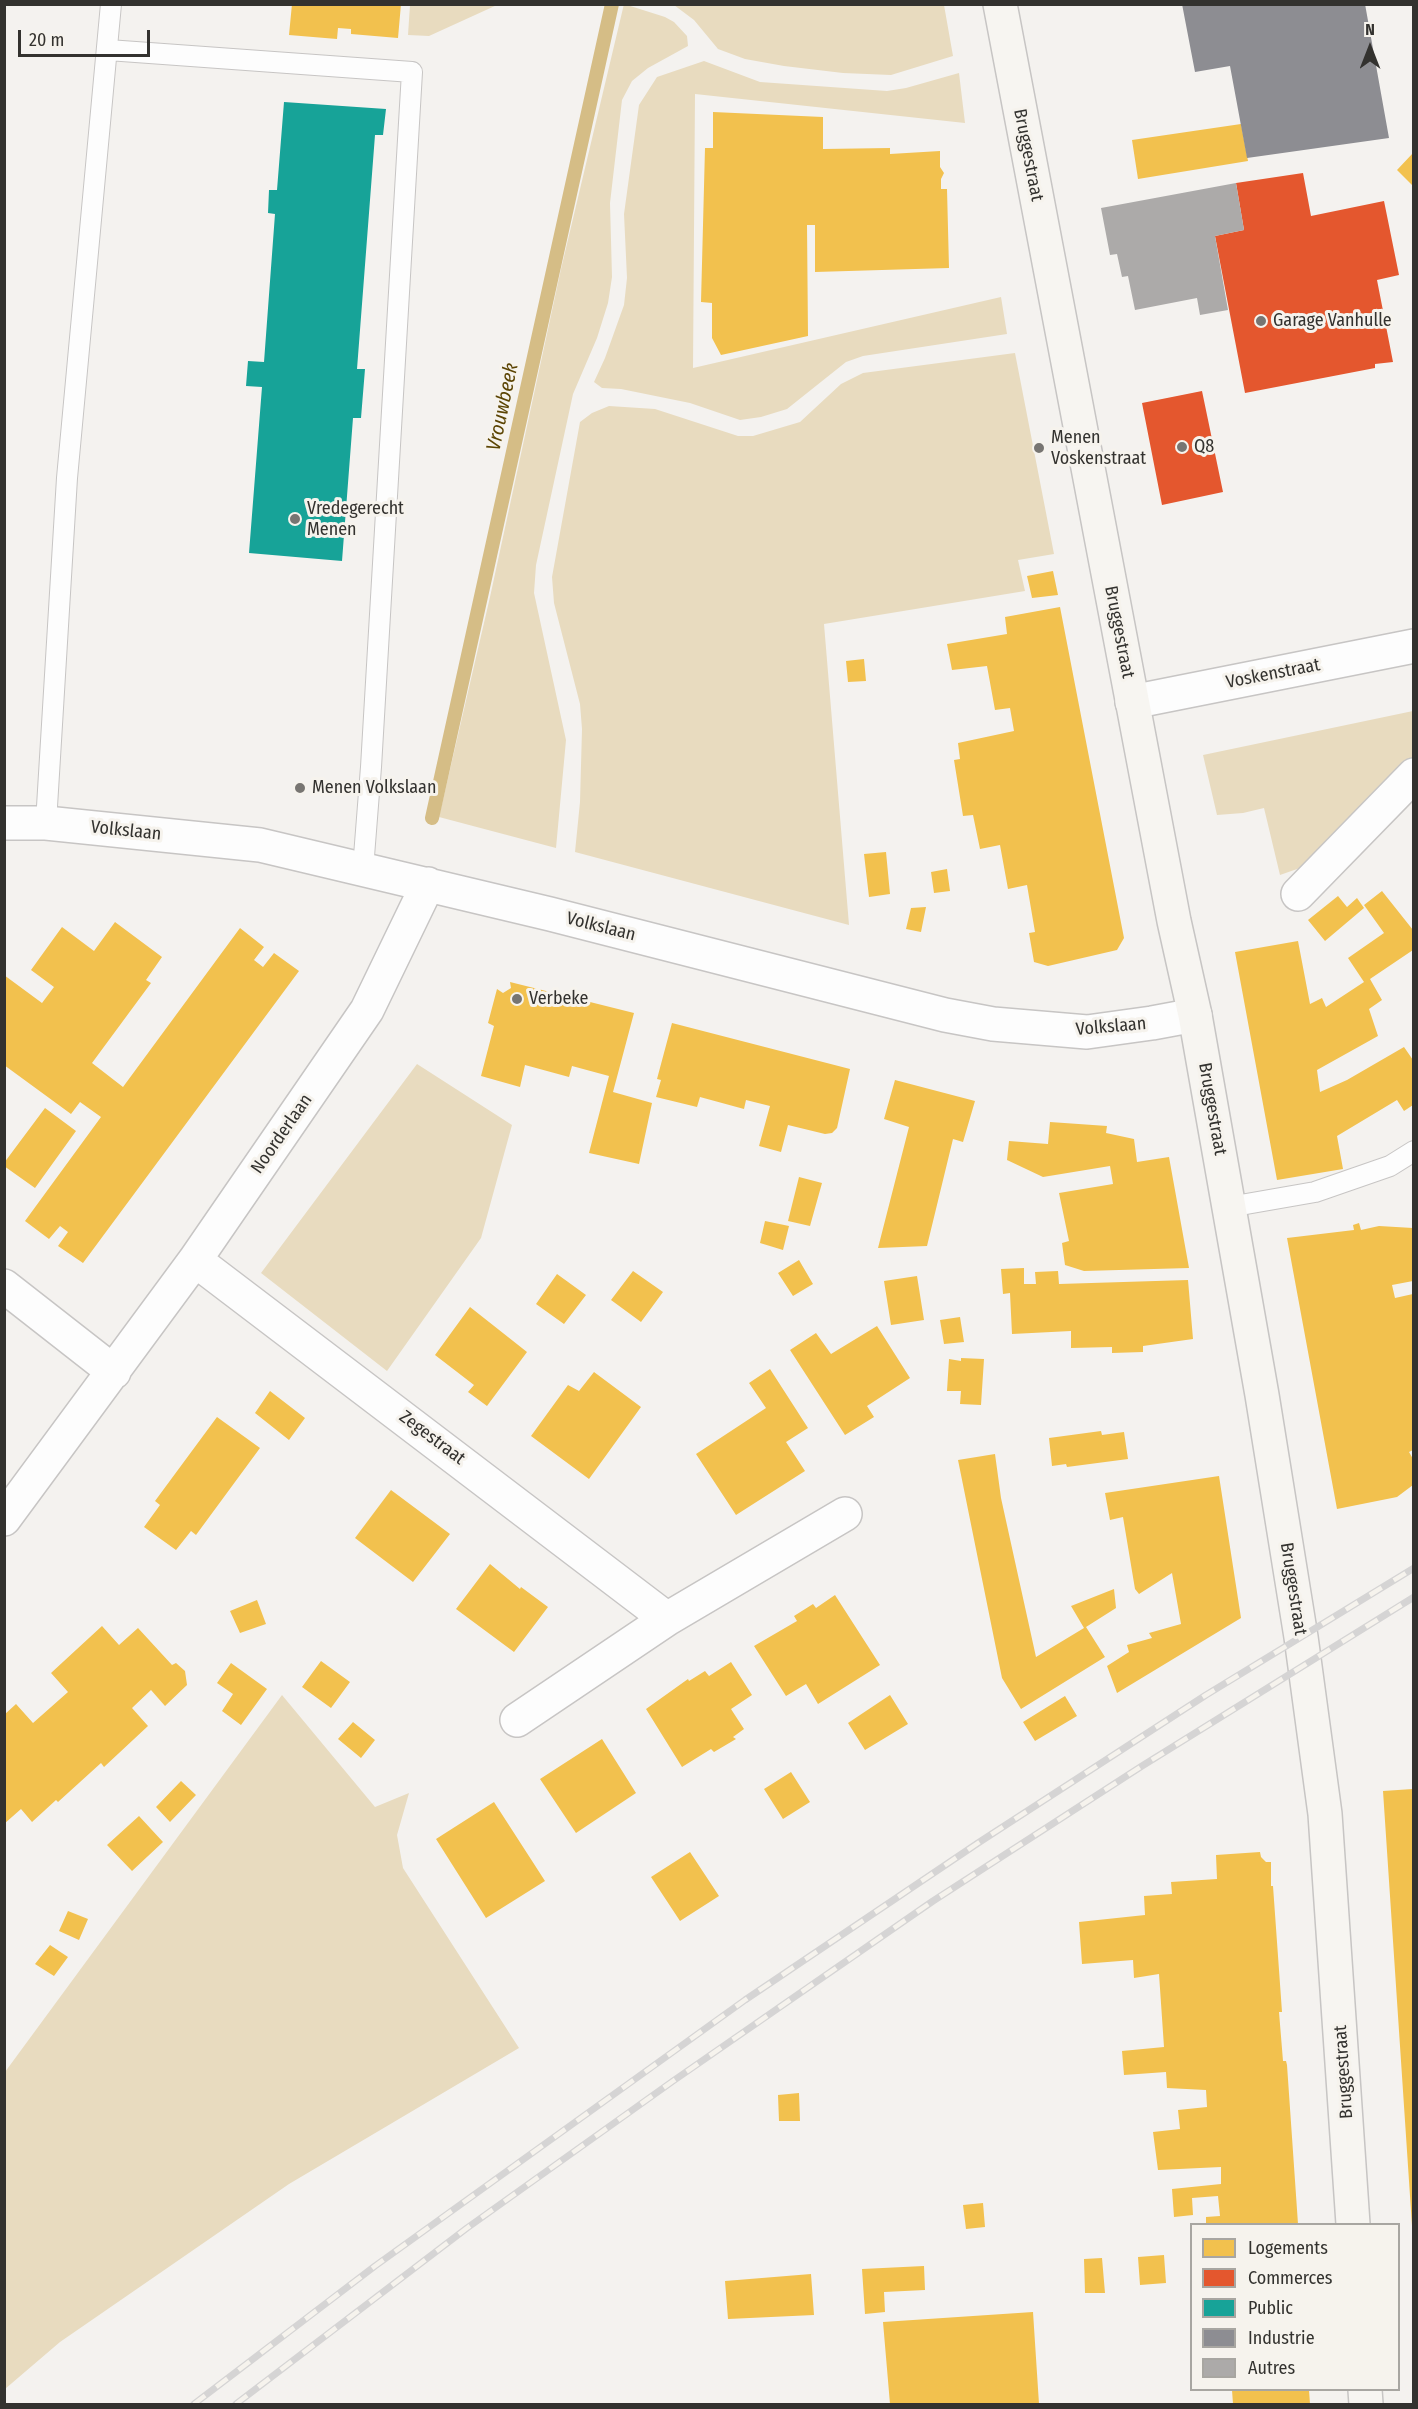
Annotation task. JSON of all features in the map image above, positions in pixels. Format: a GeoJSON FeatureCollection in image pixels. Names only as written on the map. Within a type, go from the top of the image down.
{"type":"FeatureCollection","features":[{"type":"Feature","properties":{"kind":"street","name":"Bruggestraat"},"geometry":{"type":"LineString","coordinates":[[1000,4],[1174,921],[1195,1015],[1303,1646],[1323,1792],[1335,1929],[1353,2223]]}},
{"type":"Feature","properties":{"kind":"street","name":"Voskenstraat"},"geometry":{"type":"LineString","coordinates":[[1132,702],[1413,646]]}},
{"type":"Feature","properties":{"kind":"street"},"geometry":{"type":"LineString","coordinates":[[1298,894],[1413,775]]}},
{"type":"Feature","properties":{"kind":"street","name":"Volkslaan"},"geometry":{"type":"LineString","coordinates":[[4,823],[46,823],[260,845],[428,884],[945,1015],[993,1024],[1087,1032],[1195,1015]]}},
{"type":"Feature","properties":{"kind":"street","name":"Noorderlaan"},"geometry":{"type":"LineString","coordinates":[[4,1519],[195,1260],[367,1010],[428,884]]}},
{"type":"Feature","properties":{"kind":"street","name":"Zegestraat"},"geometry":{"type":"LineString","coordinates":[[195,1260],[668,1618]]}},
{"type":"Feature","properties":{"kind":"street"},"geometry":{"type":"LineString","coordinates":[[4,1286],[114,1372]]}},
{"type":"Feature","properties":{"kind":"street"},"geometry":{"type":"LineString","coordinates":[[518,1720],[668,1618],[845,1514]]}},
{"type":"Feature","properties":{"kind":"lane"},"geometry":{"type":"LineString","coordinates":[[46,823],[68,478],[111,4]]}},
{"type":"Feature","properties":{"kind":"lane"},"geometry":{"type":"LineString","coordinates":[[108,50],[412,72],[363,869]]}},
{"type":"Feature","properties":{"kind":"lane"},"geometry":{"type":"LineString","coordinates":[[1229,1207],[1315,1192],[1390,1166],[1413,1151]]}},
{"type":"Feature","properties":{"kind":"shaded area"},"geometry":{"type":"Polygon","coordinates":[[[410,4],[497,5],[429,36],[408,35],[410,4]]]}},
{"type":"Feature","properties":{"kind":"shaded area"},"geometry":{"type":"Polygon","coordinates":[[[624,4],[674,22],[687,36],[688,46],[648,68],[632,81],[622,100],[610,203],[612,277],[608,303],[597,338],[573,394],[536,565],[534,593],[566,740],[556,848],[439,817],[490,597],[561,269],[624,4]]]}},
{"type":"Feature","properties":{"kind":"shaded area"},"geometry":{"type":"Polygon","coordinates":[[[674,5],[944,5],[953,56],[891,75],[843,73],[745,59],[718,49],[694,20],[674,5]]]}},
{"type":"Feature","properties":{"kind":"shaded area"},"geometry":{"type":"Polygon","coordinates":[[[704,61],[760,82],[887,91],[959,73],[965,123],[695,94],[693,368],[1001,297],[1007,334],[863,356],[846,362],[787,409],[761,417],[740,420],[690,403],[621,389],[602,388],[594,382],[624,305],[627,278],[624,214],[639,105],[657,77],[704,61]]]}},
{"type":"Feature","properties":{"kind":"shaded area"},"geometry":{"type":"Polygon","coordinates":[[[1015,353],[1054,554],[1018,560],[1025,591],[824,624],[849,925],[575,852],[580,802],[582,729],[580,704],[554,603],[552,577],[580,422],[592,413],[609,406],[655,409],[738,436],[753,436],[800,422],[841,384],[863,373],[1015,353]]]}},
{"type":"Feature","properties":{"kind":"shaded area"},"geometry":{"type":"Polygon","coordinates":[[[1413,711],[1413,765],[1317,862],[1280,875],[1264,808],[1243,813],[1217,815],[1203,755],[1413,711]]]}},
{"type":"Feature","properties":{"kind":"shaded area"},"geometry":{"type":"Polygon","coordinates":[[[417,1064],[512,1125],[481,1238],[387,1371],[261,1273],[417,1064]]]}},
{"type":"Feature","properties":{"kind":"shaded area"},"geometry":{"type":"Polygon","coordinates":[[[282,1695],[375,1807],[409,1793],[397,1835],[403,1868],[519,2048],[289,2184],[60,2342],[5,2389],[5,2072],[282,1695]]]}},
{"type":"Feature","properties":{"kind":"building: Logements"},"geometry":{"type":"Polygon","coordinates":[[[292,4],[401,4],[398,38],[351,34],[351,29],[338,28],[337,39],[289,35],[292,4]]]}},
{"type":"Feature","properties":{"kind":"building: Logements"},"geometry":{"type":"Polygon","coordinates":[[[713,112],[823,117],[823,149],[890,148],[890,154],[940,151],[940,167],[944,173],[941,179],[941,189],[947,189],[949,268],[815,272],[815,225],[807,225],[808,336],[721,355],[712,338],[712,303],[701,302],[705,148],[713,148],[713,112]]]}},
{"type":"Feature","properties":{"kind":"building: Logements"},"geometry":{"type":"Polygon","coordinates":[[[1241,124],[1248,161],[1138,179],[1132,140],[1241,124]]]}},
{"type":"Feature","properties":{"kind":"building: Logements"},"geometry":{"type":"Polygon","coordinates":[[[1413,153],[1413,186],[1397,170],[1413,153]]]}},
{"type":"Feature","properties":{"kind":"building: Logements"},"geometry":{"type":"Polygon","coordinates":[[[1053,571],[1058,595],[1032,598],[1027,576],[1053,571]]]}},
{"type":"Feature","properties":{"kind":"building: Logements"},"geometry":{"type":"Polygon","coordinates":[[[1060,607],[1124,938],[1117,950],[1048,966],[1034,962],[1029,933],[1035,932],[1027,885],[1008,889],[1000,845],[980,849],[973,815],[963,816],[954,760],[960,759],[958,743],[1014,731],[1010,708],[995,710],[987,666],[952,670],[947,644],[1007,634],[1005,617],[1060,607]]]}},
{"type":"Feature","properties":{"kind":"building: Logements"},"geometry":{"type":"Polygon","coordinates":[[[864,659],[866,681],[848,682],[846,661],[864,659]]]}},
{"type":"Feature","properties":{"kind":"building: Logements"},"geometry":{"type":"Polygon","coordinates":[[[886,852],[890,894],[869,897],[864,854],[886,852]]]}},
{"type":"Feature","properties":{"kind":"building: Logements"},"geometry":{"type":"Polygon","coordinates":[[[947,869],[950,891],[934,893],[931,872],[947,869]]]}},
{"type":"Feature","properties":{"kind":"building: Logements"},"geometry":{"type":"Polygon","coordinates":[[[1382,891],[1413,930],[1413,950],[1370,979],[1382,1000],[1369,1009],[1378,1036],[1317,1070],[1320,1092],[1347,1080],[1404,1047],[1413,1060],[1413,1105],[1404,1111],[1397,1100],[1337,1136],[1343,1169],[1277,1180],[1235,952],[1298,941],[1310,1004],[1322,998],[1326,1007],[1364,982],[1348,958],[1384,933],[1364,905],[1382,891]]]}},
{"type":"Feature","properties":{"kind":"building: Logements"},"geometry":{"type":"Polygon","coordinates":[[[1338,896],[1347,907],[1357,898],[1364,908],[1325,941],[1308,920],[1338,896]]]}},
{"type":"Feature","properties":{"kind":"building: Logements"},"geometry":{"type":"Polygon","coordinates":[[[926,907],[921,932],[906,929],[911,908],[926,907]]]}},
{"type":"Feature","properties":{"kind":"building: Logements"},"geometry":{"type":"Polygon","coordinates":[[[115,922],[162,957],[146,980],[151,983],[92,1063],[123,1087],[240,928],[264,947],[254,960],[263,967],[274,953],[299,971],[83,1263],[58,1246],[68,1232],[60,1226],[49,1239],[25,1221],[101,1117],[80,1102],[71,1114],[4,1065],[4,975],[42,1003],[54,987],[31,970],[62,927],[94,951],[115,922]]]}},
{"type":"Feature","properties":{"kind":"building: Logements"},"geometry":{"type":"Polygon","coordinates":[[[510,982],[634,1013],[613,1092],[652,1103],[639,1164],[589,1153],[609,1076],[572,1066],[569,1077],[525,1065],[520,1087],[481,1076],[494,1026],[488,1023],[497,989],[503,993],[511,988],[510,982]]]}},
{"type":"Feature","properties":{"kind":"building: Logements"},"geometry":{"type":"Polygon","coordinates":[[[672,1023],[850,1069],[837,1128],[832,1133],[825,1134],[788,1125],[781,1152],[759,1146],[770,1106],[746,1100],[744,1109],[700,1097],[697,1107],[656,1097],[661,1080],[657,1079],[672,1023]]]}},
{"type":"Feature","properties":{"kind":"building: Logements"},"geometry":{"type":"Polygon","coordinates":[[[895,1080],[975,1101],[963,1142],[953,1139],[927,1246],[878,1248],[909,1127],[884,1119],[895,1080]]]}},
{"type":"Feature","properties":{"kind":"building: Logements"},"geometry":{"type":"Polygon","coordinates":[[[45,1108],[76,1131],[35,1188],[4,1166],[4,1163],[45,1108]]]}},
{"type":"Feature","properties":{"kind":"building: Logements"},"geometry":{"type":"Polygon","coordinates":[[[1050,1122],[1107,1126],[1106,1133],[1134,1139],[1137,1162],[1169,1157],[1189,1268],[1084,1271],[1065,1265],[1062,1243],[1069,1241],[1059,1193],[1113,1184],[1110,1166],[1043,1177],[1007,1160],[1009,1141],[1048,1144],[1050,1122]]]}},
{"type":"Feature","properties":{"kind":"building: Logements"},"geometry":{"type":"Polygon","coordinates":[[[799,1177],[822,1183],[810,1226],[788,1221],[799,1177]]]}},
{"type":"Feature","properties":{"kind":"building: Logements"},"geometry":{"type":"Polygon","coordinates":[[[765,1221],[789,1226],[783,1250],[760,1243],[765,1221]]]}},
{"type":"Feature","properties":{"kind":"building: Logements"},"geometry":{"type":"Polygon","coordinates":[[[1359,1223],[1361,1230],[1379,1226],[1413,1228],[1413,1281],[1392,1285],[1395,1298],[1413,1294],[1413,1450],[1409,1452],[1413,1459],[1413,1485],[1397,1497],[1337,1509],[1287,1238],[1354,1230],[1353,1225],[1359,1223]]]}},
{"type":"Feature","properties":{"kind":"building: Logements"},"geometry":{"type":"Polygon","coordinates":[[[799,1260],[813,1284],[793,1296],[778,1273],[799,1260]]]}},
{"type":"Feature","properties":{"kind":"building: Logements"},"geometry":{"type":"Polygon","coordinates":[[[1024,1268],[1024,1284],[1036,1284],[1035,1272],[1058,1271],[1059,1284],[1188,1280],[1193,1339],[1143,1346],[1143,1352],[1112,1353],[1112,1347],[1071,1348],[1071,1331],[1012,1334],[1010,1293],[1003,1294],[1001,1269],[1024,1268]]]}},
{"type":"Feature","properties":{"kind":"building: Logements"},"geometry":{"type":"Polygon","coordinates":[[[633,1271],[663,1292],[641,1322],[611,1300],[633,1271]]]}},
{"type":"Feature","properties":{"kind":"building: Logements"},"geometry":{"type":"Polygon","coordinates":[[[557,1274],[586,1295],[564,1324],[536,1304],[557,1274]]]}},
{"type":"Feature","properties":{"kind":"building: Logements"},"geometry":{"type":"Polygon","coordinates":[[[917,1276],[924,1320],[891,1325],[884,1281],[917,1276]]]}},
{"type":"Feature","properties":{"kind":"building: Logements"},"geometry":{"type":"Polygon","coordinates":[[[470,1307],[527,1352],[487,1406],[468,1392],[474,1385],[435,1355],[470,1307]]]}},
{"type":"Feature","properties":{"kind":"building: Logements"},"geometry":{"type":"Polygon","coordinates":[[[960,1317],[964,1342],[944,1344],[940,1320],[960,1317]]]}},
{"type":"Feature","properties":{"kind":"building: Logements"},"geometry":{"type":"Polygon","coordinates":[[[877,1326],[910,1378],[867,1406],[874,1417],[845,1435],[790,1350],[816,1333],[831,1354],[877,1326]]]}},
{"type":"Feature","properties":{"kind":"building: Logements"},"geometry":{"type":"Polygon","coordinates":[[[961,1358],[984,1359],[981,1405],[960,1404],[961,1391],[947,1391],[949,1359],[961,1361],[961,1358]]]}},
{"type":"Feature","properties":{"kind":"building: Logements"},"geometry":{"type":"Polygon","coordinates":[[[770,1369],[808,1428],[786,1442],[805,1471],[736,1515],[696,1454],[766,1408],[749,1383],[770,1369]]]}},
{"type":"Feature","properties":{"kind":"building: Logements"},"geometry":{"type":"Polygon","coordinates":[[[594,1372],[641,1407],[589,1479],[531,1436],[568,1385],[579,1391],[594,1372]]]}},
{"type":"Feature","properties":{"kind":"building: Logements"},"geometry":{"type":"Polygon","coordinates":[[[270,1391],[305,1418],[289,1440],[255,1413],[270,1391]]]}},
{"type":"Feature","properties":{"kind":"building: Logements"},"geometry":{"type":"Polygon","coordinates":[[[217,1417],[260,1448],[196,1535],[191,1531],[176,1550],[144,1527],[160,1505],[155,1501],[217,1417]]]}},
{"type":"Feature","properties":{"kind":"building: Logements"},"geometry":{"type":"Polygon","coordinates":[[[1101,1431],[1102,1435],[1124,1432],[1128,1459],[1067,1467],[1066,1464],[1052,1466],[1049,1438],[1101,1431]]]}},
{"type":"Feature","properties":{"kind":"building: Logements"},"geometry":{"type":"Polygon","coordinates":[[[995,1454],[1001,1498],[1036,1657],[1084,1628],[1071,1606],[1114,1589],[1116,1608],[1086,1627],[1105,1657],[1021,1709],[1002,1678],[958,1460],[995,1454]]]}},
{"type":"Feature","properties":{"kind":"building: Logements"},"geometry":{"type":"Polygon","coordinates":[[[1219,1476],[1241,1618],[1117,1693],[1107,1666],[1129,1652],[1127,1645],[1152,1638],[1149,1633],[1181,1624],[1172,1573],[1139,1594],[1135,1589],[1123,1517],[1110,1520],[1105,1493],[1219,1476]]]}},
{"type":"Feature","properties":{"kind":"building: Logements"},"geometry":{"type":"Polygon","coordinates":[[[391,1490],[450,1534],[413,1582],[355,1538],[391,1490]]]}},
{"type":"Feature","properties":{"kind":"building: Logements"},"geometry":{"type":"Polygon","coordinates":[[[490,1564],[520,1589],[521,1587],[548,1607],[514,1652],[456,1609],[490,1564]]]}},
{"type":"Feature","properties":{"kind":"building: Logements"},"geometry":{"type":"Polygon","coordinates":[[[835,1595],[880,1665],[818,1704],[806,1684],[786,1696],[754,1646],[797,1621],[794,1616],[813,1604],[816,1608],[835,1595]]]}},
{"type":"Feature","properties":{"kind":"building: Logements"},"geometry":{"type":"Polygon","coordinates":[[[257,1600],[266,1624],[240,1633],[230,1611],[257,1600]]]}},
{"type":"Feature","properties":{"kind":"building: Logements"},"geometry":{"type":"Polygon","coordinates":[[[102,1626],[119,1645],[138,1628],[172,1665],[176,1663],[185,1671],[187,1685],[165,1706],[151,1690],[132,1708],[148,1726],[104,1767],[101,1763],[32,1822],[21,1809],[4,1824],[4,1715],[16,1704],[33,1723],[68,1692],[51,1673],[102,1626]]]}},
{"type":"Feature","properties":{"kind":"building: Logements"},"geometry":{"type":"Polygon","coordinates":[[[321,1661],[350,1682],[331,1708],[302,1687],[321,1661]]]}},
{"type":"Feature","properties":{"kind":"building: Logements"},"geometry":{"type":"Polygon","coordinates":[[[731,1662],[752,1695],[731,1709],[744,1729],[733,1737],[736,1739],[714,1752],[711,1749],[682,1767],[646,1709],[688,1679],[689,1681],[705,1671],[709,1676],[731,1662]]]}},
{"type":"Feature","properties":{"kind":"building: Logements"},"geometry":{"type":"Polygon","coordinates":[[[231,1663],[267,1689],[241,1725],[222,1711],[233,1694],[217,1683],[231,1663]]]}},
{"type":"Feature","properties":{"kind":"building: Logements"},"geometry":{"type":"Polygon","coordinates":[[[890,1695],[908,1724],[865,1750],[848,1723],[890,1695]]]}},
{"type":"Feature","properties":{"kind":"building: Logements"},"geometry":{"type":"Polygon","coordinates":[[[1065,1696],[1077,1716],[1035,1741],[1023,1722],[1065,1696]]]}},
{"type":"Feature","properties":{"kind":"building: Logements"},"geometry":{"type":"Polygon","coordinates":[[[353,1722],[375,1740],[361,1758],[338,1739],[353,1722]]]}},
{"type":"Feature","properties":{"kind":"building: Logements"},"geometry":{"type":"Polygon","coordinates":[[[602,1739],[636,1793],[576,1833],[540,1779],[602,1739]]]}},
{"type":"Feature","properties":{"kind":"building: Logements"},"geometry":{"type":"Polygon","coordinates":[[[791,1772],[810,1802],[783,1819],[764,1789],[791,1772]]]}},
{"type":"Feature","properties":{"kind":"building: Logements"},"geometry":{"type":"Polygon","coordinates":[[[181,1781],[196,1795],[170,1822],[156,1807],[181,1781]]]}},
{"type":"Feature","properties":{"kind":"building: Logements"},"geometry":{"type":"Polygon","coordinates":[[[1413,1789],[1413,2226],[1412,2226],[1383,1791],[1413,1789]]]}},
{"type":"Feature","properties":{"kind":"building: Logements"},"geometry":{"type":"Polygon","coordinates":[[[494,1802],[545,1881],[486,1918],[436,1839],[494,1802]]]}},
{"type":"Feature","properties":{"kind":"building: Logements"},"geometry":{"type":"Polygon","coordinates":[[[139,1816],[163,1842],[132,1871],[107,1845],[139,1816]]]}},
{"type":"Feature","properties":{"kind":"building: Logements"},"geometry":{"type":"Polygon","coordinates":[[[690,1852],[719,1896],[680,1921],[651,1877],[690,1852]]]}},
{"type":"Feature","properties":{"kind":"building: Logements"},"geometry":{"type":"Polygon","coordinates":[[[1260,1852],[1266,1862],[1271,1862],[1282,2012],[1279,2012],[1283,2061],[1286,2061],[1287,2065],[1298,2223],[1206,2223],[1206,2217],[1220,2216],[1218,2196],[1192,2198],[1193,2215],[1174,2217],[1172,2189],[1221,2184],[1221,2167],[1158,2170],[1153,2132],[1180,2129],[1178,2110],[1207,2107],[1206,2090],[1167,2088],[1166,2072],[1124,2075],[1122,2051],[1164,2047],[1159,1974],[1134,1978],[1133,1960],[1082,1964],[1079,1922],[1145,1915],[1144,1896],[1172,1894],[1171,1882],[1217,1879],[1216,1855],[1260,1852]]]}},
{"type":"Feature","properties":{"kind":"building: Logements"},"geometry":{"type":"Polygon","coordinates":[[[68,1911],[88,1919],[79,1940],[59,1931],[68,1911]]]}},
{"type":"Feature","properties":{"kind":"building: Logements"},"geometry":{"type":"Polygon","coordinates":[[[50,1945],[68,1957],[54,1976],[35,1964],[50,1945]]]}},
{"type":"Feature","properties":{"kind":"building: Logements"},"geometry":{"type":"Polygon","coordinates":[[[799,2093],[800,2121],[779,2121],[778,2095],[799,2093]]]}},
{"type":"Feature","properties":{"kind":"building: Logements"},"geometry":{"type":"Polygon","coordinates":[[[983,2203],[985,2227],[966,2229],[963,2205],[983,2203]]]}},
{"type":"Feature","properties":{"kind":"building: Logements"},"geometry":{"type":"Polygon","coordinates":[[[1164,2255],[1166,2283],[1140,2285],[1138,2257],[1164,2255]]]}},
{"type":"Feature","properties":{"kind":"building: Logements"},"geometry":{"type":"Polygon","coordinates":[[[1102,2258],[1105,2293],[1085,2293],[1084,2259],[1102,2258]]]}},
{"type":"Feature","properties":{"kind":"building: Logements"},"geometry":{"type":"Polygon","coordinates":[[[924,2266],[925,2290],[884,2292],[885,2312],[865,2314],[862,2269],[924,2266]]]}},
{"type":"Feature","properties":{"kind":"building: Logements"},"geometry":{"type":"Polygon","coordinates":[[[811,2274],[814,2315],[728,2319],[725,2281],[811,2274]]]}},
{"type":"Feature","properties":{"kind":"building: Logements"},"geometry":{"type":"Polygon","coordinates":[[[1033,2312],[1039,2404],[890,2404],[883,2322],[1033,2312]]]}},
{"type":"Feature","properties":{"kind":"building: Logements"},"geometry":{"type":"Polygon","coordinates":[[[1232,2391],[1309,2391],[1310,2404],[1233,2404],[1232,2391]]]}},
{"type":"Feature","properties":{"kind":"building: Commerces"},"geometry":{"type":"Polygon","coordinates":[[[1303,173],[1311,216],[1384,201],[1399,275],[1377,280],[1393,362],[1375,364],[1375,368],[1245,393],[1215,236],[1244,230],[1236,183],[1303,173]]]}},
{"type":"Feature","properties":{"kind":"building: Commerces","name":"Q8"},"geometry":{"type":"Polygon","coordinates":[[[1202,391],[1223,492],[1162,505],[1142,403],[1202,391]]]}},
{"type":"Feature","properties":{"kind":"building: Public"},"geometry":{"type":"Polygon","coordinates":[[[284,102],[386,109],[383,135],[375,135],[357,369],[365,369],[361,418],[353,418],[342,561],[249,553],[262,387],[246,386],[248,361],[264,362],[275,214],[268,213],[269,190],[277,190],[284,102]]]}},
{"type":"Feature","properties":{"kind":"building: Industrie"},"geometry":{"type":"Polygon","coordinates":[[[1182,4],[1365,4],[1389,138],[1247,158],[1230,66],[1195,72],[1182,4]]]}},
{"type":"Feature","properties":{"kind":"building: Autres"},"geometry":{"type":"Polygon","coordinates":[[[1236,183],[1244,230],[1215,236],[1228,310],[1200,315],[1197,298],[1135,310],[1128,276],[1122,277],[1117,254],[1110,255],[1101,208],[1236,183]]]}},
{"type":"Feature","properties":{"kind":"waterway","name":"Vrouwbeek"},"geometry":{"type":"LineString","coordinates":[[432,818],[612,4]]}},
{"type":"Feature","properties":{"kind":"railway"},"geometry":{"type":"LineString","coordinates":[[194,2404],[375,2266],[745,2000],[978,1843],[1206,1695],[1414,1568]]}},
{"type":"Feature","properties":{"kind":"railway"},"geometry":{"type":"LineString","coordinates":[[236,2404],[467,2228],[673,2081],[933,1901],[1142,1766],[1414,1597]]}},
{"type":"Feature","properties":{"kind":"place","name":"Garage Vanhulle"},"geometry":{"type":"Point","coordinates":[1261,321]}},
{"type":"Feature","properties":{"kind":"place","name":"Q8"},"geometry":{"type":"Point","coordinates":[1182,447]}},
{"type":"Feature","properties":{"kind":"place","name":"Menen Voskenstraat"},"geometry":{"type":"Point","coordinates":[1039,448]}},
{"type":"Feature","properties":{"kind":"place","name":"Vredegerecht Menen"},"geometry":{"type":"Point","coordinates":[295,519]}},
{"type":"Feature","properties":{"kind":"place","name":"Menen Volkslaan"},"geometry":{"type":"Point","coordinates":[300,788]}},
{"type":"Feature","properties":{"kind":"place","name":"Verbeke"},"geometry":{"type":"Point","coordinates":[517,999]}}]}
